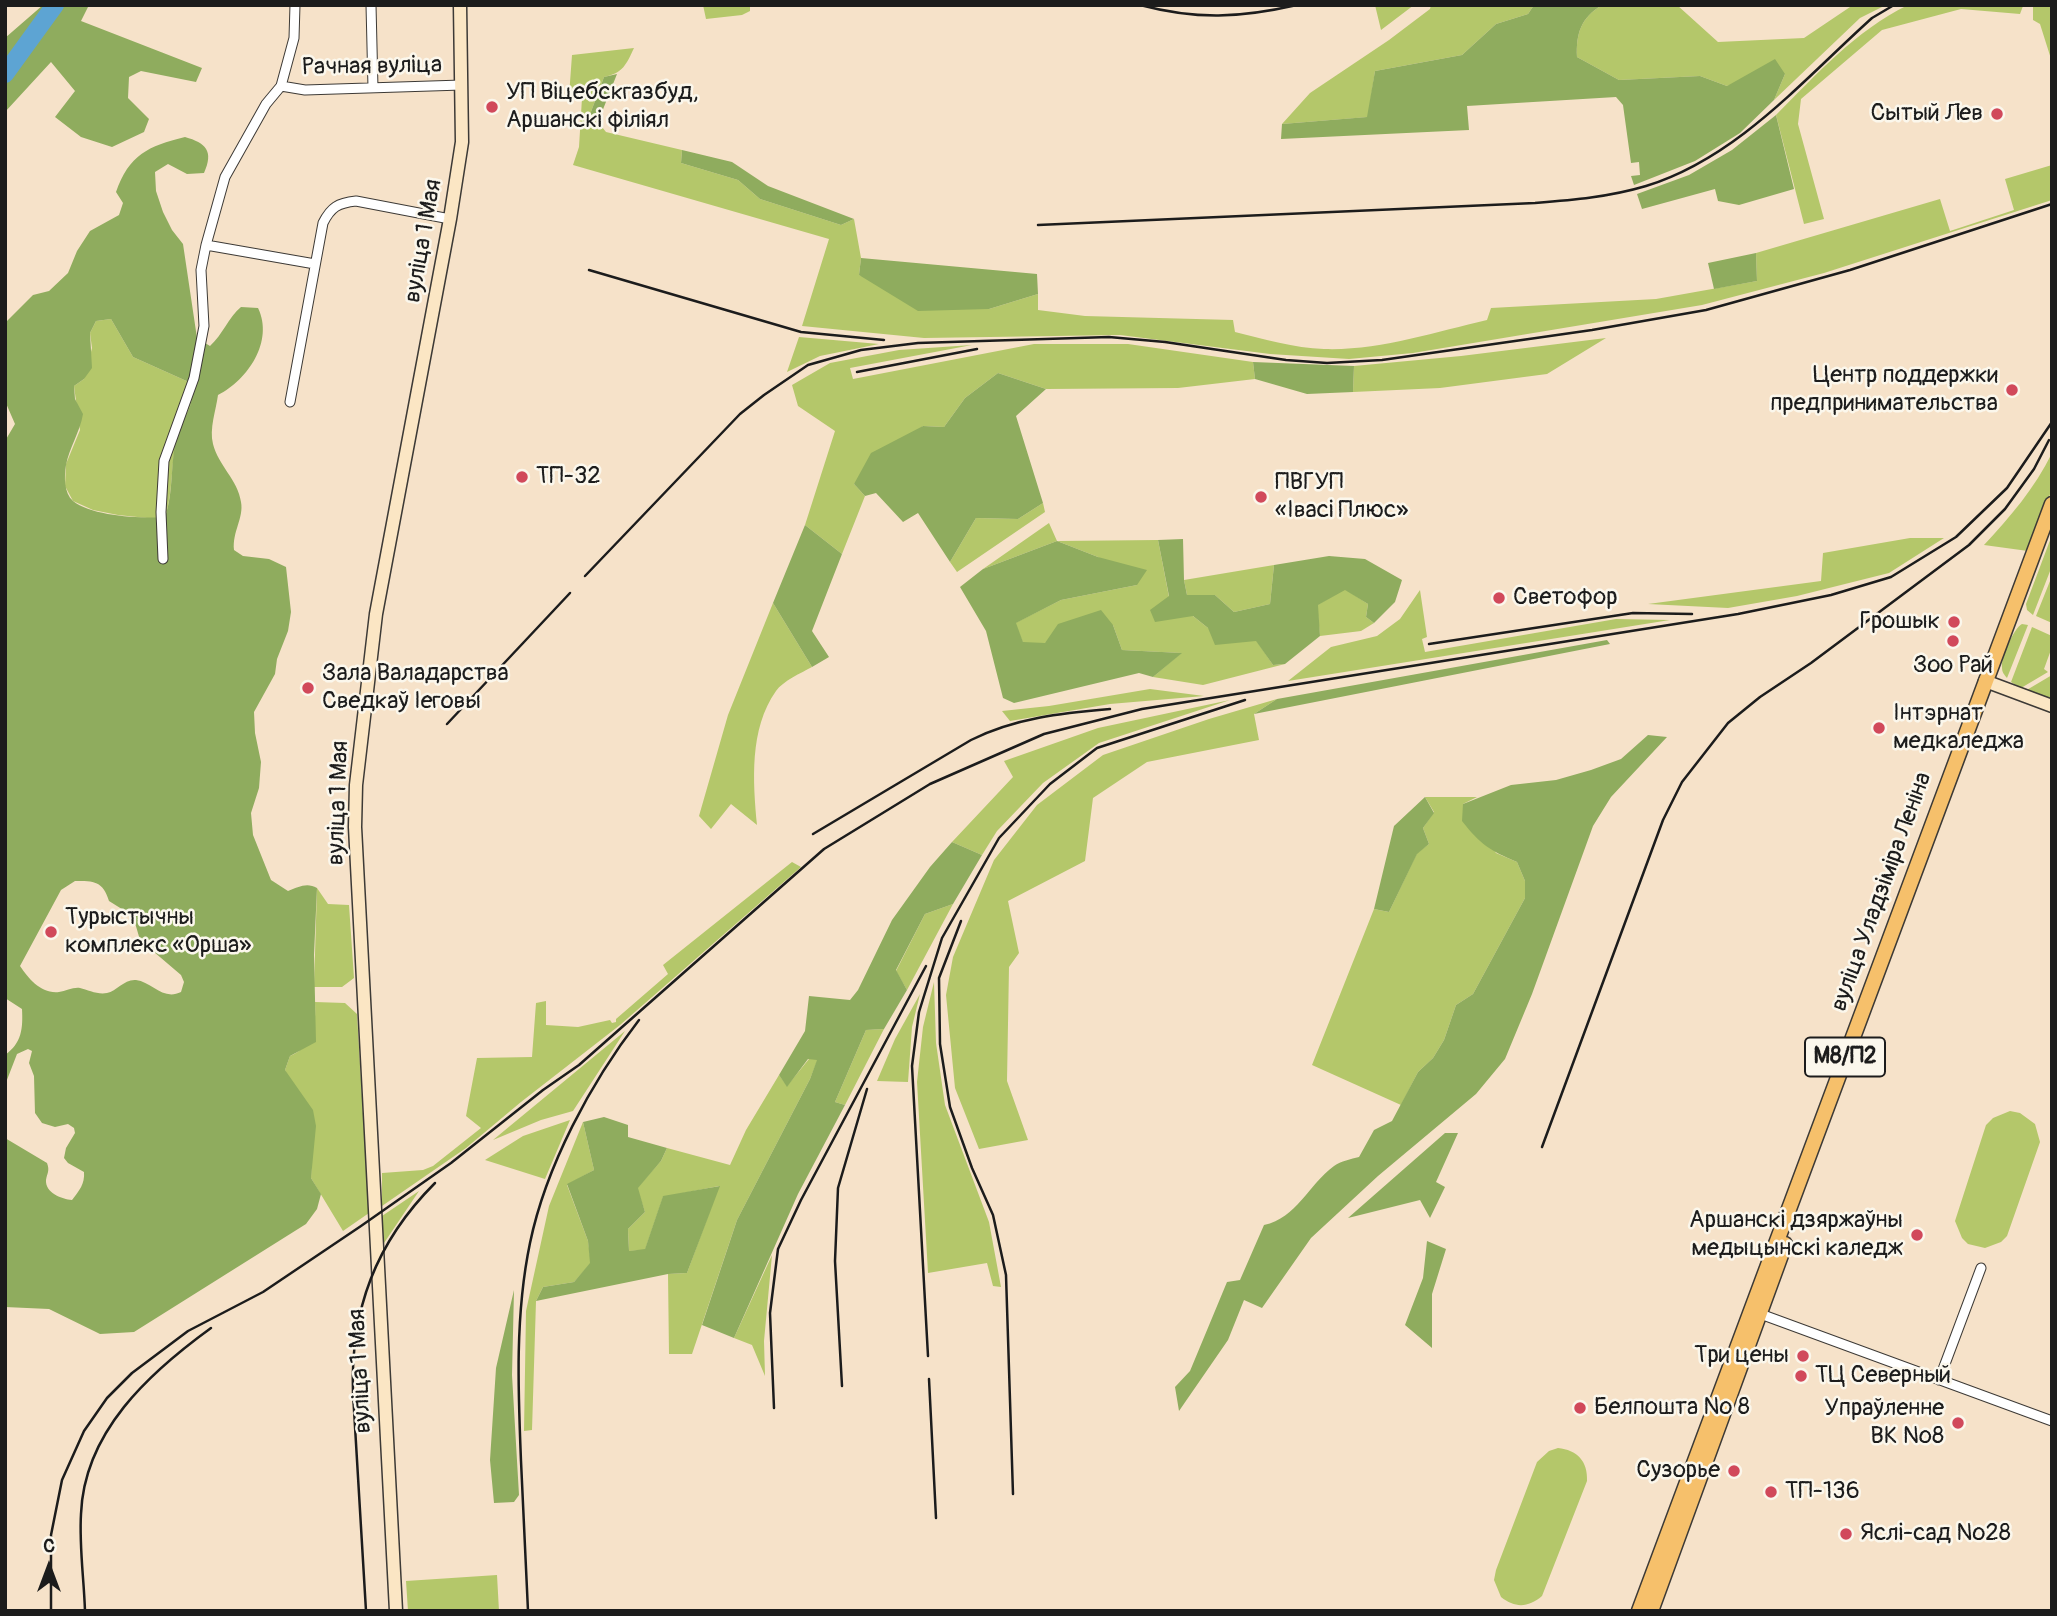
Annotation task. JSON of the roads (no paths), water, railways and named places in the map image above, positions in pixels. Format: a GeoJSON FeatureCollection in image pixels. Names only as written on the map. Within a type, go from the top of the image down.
{"type":"FeatureCollection","features":[{"type":"Feature","properties":{"kind":"main road","name":"вуліца Уладзіміра Леніна"},"geometry":{"type":"LineString","coordinates":[[1639,1611],[1755,1312],[1989,682],[2052,504]]}},
{"type":"Feature","properties":{"kind":"main road","name":"вуліца Уладзіміра Леніна"},"geometry":{"type":"LineString","coordinates":[[1989,682],[2052,528]]}},
{"type":"Feature","properties":{"kind":"main road","name":"вуліца Уладзіміра Леніна"},"geometry":{"type":"LineString","coordinates":[[1651,1611],[1755,1312]]}},
{"type":"Feature","properties":{"kind":"street","name":"Рачная вуліца"},"geometry":{"type":"LineString","coordinates":[[295,5],[294,38],[281,86],[305,90],[462,85]]}},
{"type":"Feature","properties":{"kind":"street"},"geometry":{"type":"LineString","coordinates":[[371,5],[373,88]]}},
{"type":"Feature","properties":{"kind":"street","name":"вуліца 1 Мая"},"geometry":{"type":"LineString","coordinates":[[396,1611],[355,827],[359,760],[376,614],[463,142],[460,5]]}},
{"type":"Feature","properties":{"kind":"street"},"geometry":{"type":"LineString","coordinates":[[163,559],[161,512],[164,461],[194,378],[204,326],[201,270],[206,245],[225,177],[266,104],[281,86]]}},
{"type":"Feature","properties":{"kind":"street"},"geometry":{"type":"LineString","coordinates":[[290,402],[323,223],[330,209],[341,202],[356,201],[450,219]]}},
{"type":"Feature","properties":{"kind":"street"},"geometry":{"type":"LineString","coordinates":[[206,245],[315,264]]}},
{"type":"Feature","properties":{"kind":"street"},"geometry":{"type":"LineString","coordinates":[[1989,682],[2052,706]]}},
{"type":"Feature","properties":{"kind":"street"},"geometry":{"type":"LineString","coordinates":[[1939,1380],[1981,1268]]}},
{"type":"Feature","properties":{"kind":"street"},"geometry":{"type":"LineString","coordinates":[[1755,1312],[2052,1421]]}},
{"type":"Feature","properties":{"kind":"waterway"},"geometry":{"type":"LineString","coordinates":[[5,74],[55,5]]}},
{"type":"Feature","properties":{"kind":"railway"},"geometry":{"type":"LineString","coordinates":[[1140,5],[1181,13],[1218,16],[1256,13],[1297,5]]}},
{"type":"Feature","properties":{"kind":"railway"},"geometry":{"type":"LineString","coordinates":[[1038,225],[1535,203],[1591,198],[1632,190],[1679,173],[1710,157],[1739,137],[1794,91],[1872,18],[1894,5]]}},
{"type":"Feature","properties":{"kind":"railway"},"geometry":{"type":"LineString","coordinates":[[585,576],[740,414],[808,365],[861,350],[918,343],[1109,337],[1165,342],[1286,360],[1327,363],[1382,360],[1592,330],[1706,310],[1850,270],[2052,204]]}},
{"type":"Feature","properties":{"kind":"railway"},"geometry":{"type":"LineString","coordinates":[[589,270],[801,332],[884,340]]}},
{"type":"Feature","properties":{"kind":"railway"},"geometry":{"type":"LineString","coordinates":[[857,372],[977,349]]}},
{"type":"Feature","properties":{"kind":"railway"},"geometry":{"type":"LineString","coordinates":[[51,1611],[51,1535],[62,1480],[84,1431],[107,1398],[132,1373],[188,1331],[263,1292],[451,1163],[579,1065],[824,849],[930,784],[1044,734],[1142,709],[1738,614],[1831,595],[1891,577],[1956,537],[2007,488],[2052,422]]}},
{"type":"Feature","properties":{"kind":"railway"},"geometry":{"type":"LineString","coordinates":[[1542,1147],[1663,820],[1682,782],[1728,723],[1969,545],[2005,509],[2034,469],[2049,440]]}},
{"type":"Feature","properties":{"kind":"railway"},"geometry":{"type":"LineString","coordinates":[[447,724],[570,593]]}},
{"type":"Feature","properties":{"kind":"railway"},"geometry":{"type":"LineString","coordinates":[[1429,644],[1633,613],[1692,614]]}},
{"type":"Feature","properties":{"kind":"railway"},"geometry":{"type":"LineString","coordinates":[[928,1356],[912,1066],[919,1012],[942,938],[999,838],[1050,784],[1097,748],[1245,700]]}},
{"type":"Feature","properties":{"kind":"railway"},"geometry":{"type":"LineString","coordinates":[[813,834],[971,740],[1005,726],[1039,718],[1110,709]]}},
{"type":"Feature","properties":{"kind":"railway"},"geometry":{"type":"LineString","coordinates":[[961,921],[939,978],[940,1044],[950,1107],[972,1168],[993,1215],[1006,1275],[1013,1494]]}},
{"type":"Feature","properties":{"kind":"railway"},"geometry":{"type":"LineString","coordinates":[[774,1408],[770,1313],[778,1249],[801,1200],[926,966]]}},
{"type":"Feature","properties":{"kind":"railway"},"geometry":{"type":"LineString","coordinates":[[528,1611],[519,1379],[522,1297],[530,1243],[547,1184],[572,1126],[604,1070],[639,1020]]}},
{"type":"Feature","properties":{"kind":"railway"},"geometry":{"type":"LineString","coordinates":[[842,1386],[835,1261],[838,1188],[867,1089]]}},
{"type":"Feature","properties":{"kind":"railway"},"geometry":{"type":"LineString","coordinates":[[366,1611],[353,1393],[356,1333],[362,1306],[382,1253],[414,1206],[435,1183]]}},
{"type":"Feature","properties":{"kind":"railway"},"geometry":{"type":"LineString","coordinates":[[85,1611],[81,1514],[85,1484],[94,1457],[107,1431],[143,1385],[211,1328]]}},
{"type":"Feature","properties":{"kind":"railway"},"geometry":{"type":"LineString","coordinates":[[929,1379],[936,1518]]}},
{"type":"Feature","properties":{"kind":"place","name":"УП Віцебскгазбуд, Аршанскі філіял"},"geometry":{"type":"Point","coordinates":[492,107]}},
{"type":"Feature","properties":{"kind":"place","name":"Сытый Лев"},"geometry":{"type":"Point","coordinates":[1997,114]}},
{"type":"Feature","properties":{"kind":"place","name":"Центр поддержки предпринимательства"},"geometry":{"type":"Point","coordinates":[2012,390]}},
{"type":"Feature","properties":{"kind":"place","name":"ТП-32"},"geometry":{"type":"Point","coordinates":[522,477]}},
{"type":"Feature","properties":{"kind":"place","name":"ПВГУП «Івасі Плюс»"},"geometry":{"type":"Point","coordinates":[1261,497]}},
{"type":"Feature","properties":{"kind":"place","name":"Светофор"},"geometry":{"type":"Point","coordinates":[1499,598]}},
{"type":"Feature","properties":{"kind":"place","name":"Грошык"},"geometry":{"type":"Point","coordinates":[1954,622]}},
{"type":"Feature","properties":{"kind":"place","name":"Зоо Рай"},"geometry":{"type":"Point","coordinates":[1953,641]}},
{"type":"Feature","properties":{"kind":"place","name":"Зала Валадарства Сведкаў Іеговы"},"geometry":{"type":"Point","coordinates":[308,688]}},
{"type":"Feature","properties":{"kind":"place","name":"Інтэрнат медкаледжа"},"geometry":{"type":"Point","coordinates":[1879,728]}},
{"type":"Feature","properties":{"kind":"place","name":"Турыстычны комплекс «Орша»"},"geometry":{"type":"Point","coordinates":[51,932]}},
{"type":"Feature","properties":{"kind":"place","name":"Аршанскі дзяржаўны медыцынскі каледж"},"geometry":{"type":"Point","coordinates":[1917,1235]}},
{"type":"Feature","properties":{"kind":"place","name":"Три цены"},"geometry":{"type":"Point","coordinates":[1803,1356]}},
{"type":"Feature","properties":{"kind":"place","name":"ТЦ Северный"},"geometry":{"type":"Point","coordinates":[1801,1376]}},
{"type":"Feature","properties":{"kind":"place","name":"Белпошта № 8"},"geometry":{"type":"Point","coordinates":[1580,1408]}},
{"type":"Feature","properties":{"kind":"place","name":"Упраўленне ВК №8"},"geometry":{"type":"Point","coordinates":[1958,1423]}},
{"type":"Feature","properties":{"kind":"place","name":"Сузорье"},"geometry":{"type":"Point","coordinates":[1734,1471]}},
{"type":"Feature","properties":{"kind":"place","name":"ТП-136"},"geometry":{"type":"Point","coordinates":[1771,1492]}},
{"type":"Feature","properties":{"kind":"place","name":"Яслі-сад №28"},"geometry":{"type":"Point","coordinates":[1846,1534]}}]}
